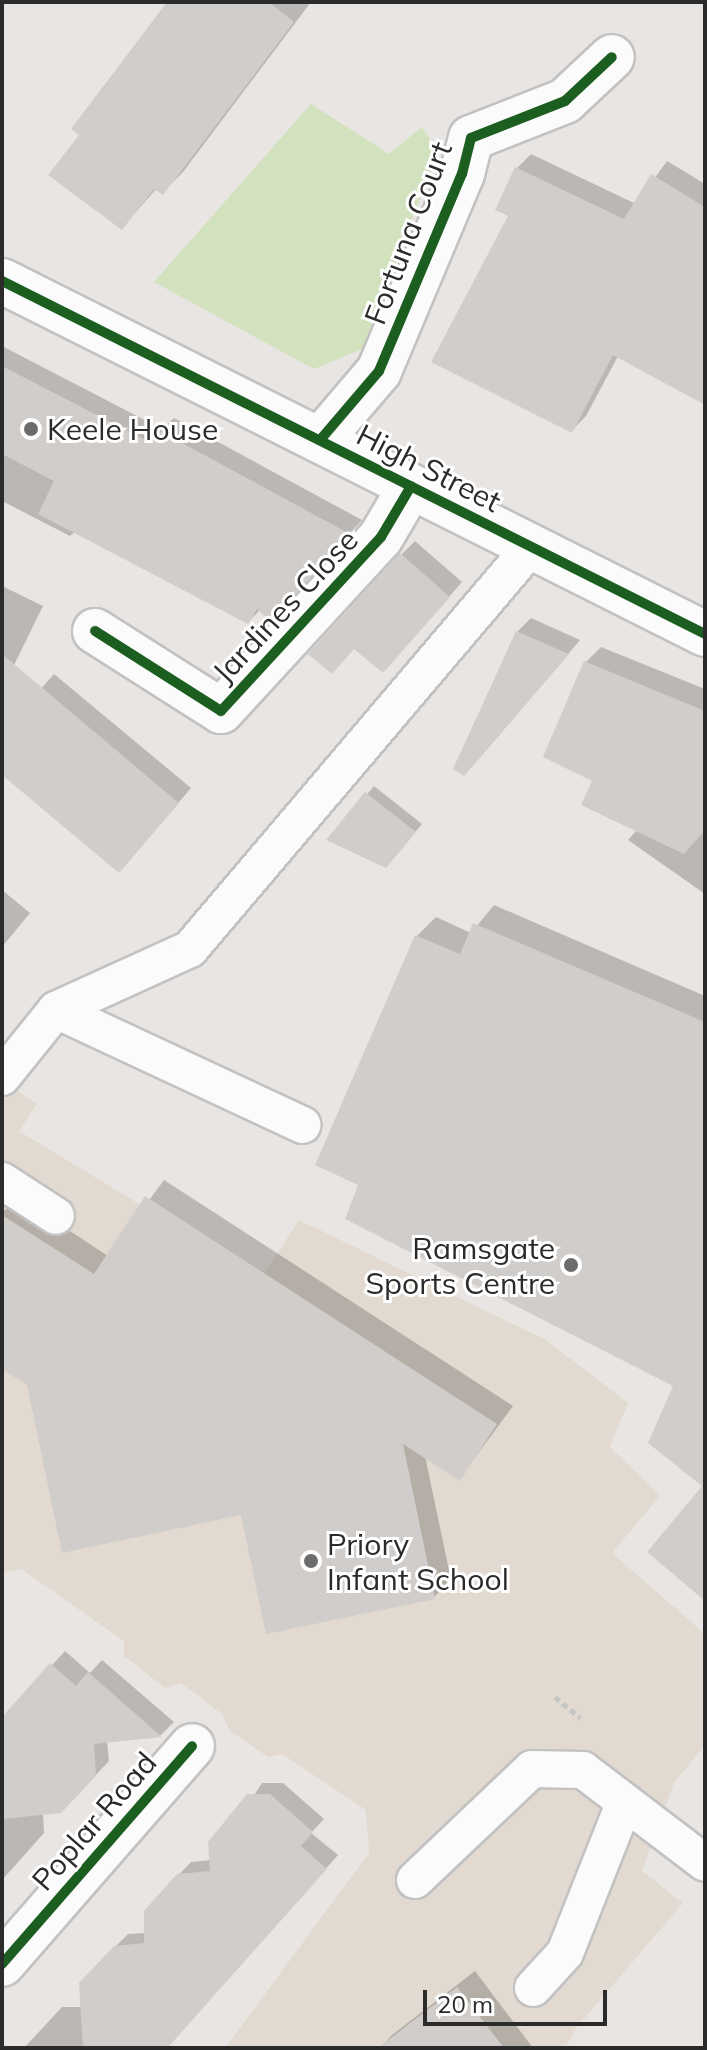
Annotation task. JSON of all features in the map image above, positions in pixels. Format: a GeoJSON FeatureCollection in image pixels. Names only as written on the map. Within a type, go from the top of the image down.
{"type":"FeatureCollection","features":[{"type":"Feature","properties":{"kind":"street","name":"Fortuna Court"},"geometry":{"type":"LineString","coordinates":[[321,439],[379,371],[462,174],[471,138],[565,101],[612,57]]}},
{"type":"Feature","properties":{"kind":"street","name":"High Street"},"geometry":{"type":"LineString","coordinates":[[2,281],[705,634]]}},
{"type":"Feature","properties":{"kind":"street","name":"Jardines Close"},"geometry":{"type":"LineString","coordinates":[[95,631],[221,711],[381,537],[411,486]]}},
{"type":"Feature","properties":{"kind":"street","name":"Poplar Road"},"geometry":{"type":"LineString","coordinates":[[2,1964],[192,1746]]}},
{"type":"Feature","properties":{"kind":"lane"},"geometry":{"type":"LineString","coordinates":[[2,1077],[56,1010],[190,949],[531,547]]}},
{"type":"Feature","properties":{"kind":"lane"},"geometry":{"type":"LineString","coordinates":[[56,1010],[303,1125]]}},
{"type":"Feature","properties":{"kind":"lane"},"geometry":{"type":"LineString","coordinates":[[2,1181],[56,1216]]}},
{"type":"Feature","properties":{"kind":"lane"},"geometry":{"type":"LineString","coordinates":[[415,1880],[532,1769],[583,1770],[705,1863]]}},
{"type":"Feature","properties":{"kind":"lane"},"geometry":{"type":"LineString","coordinates":[[533,1988],[565,1953],[624,1804]]}},
{"type":"Feature","properties":{"kind":"shaded area","name":"Priory Infant School"},"geometry":{"type":"Polygon","coordinates":[[[2,1080],[37,1104],[19,1131],[261,1278],[299,1220],[546,1340],[628,1403],[610,1447],[660,1496],[612,1553],[705,1634],[705,1745],[674,1783],[642,1871],[683,1903],[577,2027],[565,2048],[225,2048],[369,1853],[366,1810],[282,1754],[268,1757],[229,1730],[223,1715],[181,1683],[165,1688],[124,1656],[124,1641],[21,1569],[2,1572],[2,1080]]]}},
{"type":"Feature","properties":{"kind":"green space"},"geometry":{"type":"Polygon","coordinates":[[[311,104],[389,154],[422,127],[438,152],[362,349],[314,369],[154,282],[311,104]]]}},
{"type":"Feature","properties":{"kind":"building"},"geometry":{"type":"Polygon","coordinates":[[[167,2],[269,2],[294,22],[163,195],[154,189],[122,230],[48,175],[79,135],[71,129],[167,2]]]}},
{"type":"Feature","properties":{"kind":"building"},"geometry":{"type":"Polygon","coordinates":[[[515,167],[624,219],[651,174],[705,207],[705,405],[613,355],[572,433],[431,362],[508,216],[495,210],[515,167]]]}},
{"type":"Feature","properties":{"kind":"building"},"geometry":{"type":"Polygon","coordinates":[[[2,366],[151,443],[158,430],[350,534],[270,621],[257,609],[248,624],[38,514],[54,481],[2,454],[2,366]]]}},
{"type":"Feature","properties":{"kind":"building"},"geometry":{"type":"Polygon","coordinates":[[[400,553],[450,597],[383,673],[354,649],[332,674],[308,654],[400,553]]]}},
{"type":"Feature","properties":{"kind":"building"},"geometry":{"type":"Polygon","coordinates":[[[516,631],[569,654],[464,776],[453,769],[516,631]]]}},
{"type":"Feature","properties":{"kind":"building"},"geometry":{"type":"Polygon","coordinates":[[[2,654],[179,803],[119,873],[2,775],[2,654]]]}},
{"type":"Feature","properties":{"kind":"building"},"geometry":{"type":"Polygon","coordinates":[[[584,661],[705,711],[705,830],[684,854],[581,805],[592,781],[543,757],[584,661]]]}},
{"type":"Feature","properties":{"kind":"building"},"geometry":{"type":"Polygon","coordinates":[[[365,792],[416,832],[386,868],[326,840],[365,792]]]}},
{"type":"Feature","properties":{"kind":"building","name":"Ramsgate Sports Centre"},"geometry":{"type":"Polygon","coordinates":[[[473,923],[705,1022],[705,1601],[647,1552],[702,1486],[648,1443],[673,1386],[345,1219],[358,1185],[315,1165],[415,935],[460,954],[473,923]]]}},
{"type":"Feature","properties":{"kind":"building"},"geometry":{"type":"Polygon","coordinates":[[[145,1196],[497,1424],[460,1481],[403,1444],[435,1599],[266,1634],[241,1515],[62,1553],[27,1385],[2,1369],[2,1215],[94,1274],[145,1196]]]}},
{"type":"Feature","properties":{"kind":"building"},"geometry":{"type":"Polygon","coordinates":[[[50,1663],[76,1686],[88,1672],[162,1737],[94,1744],[96,1776],[61,1813],[2,1819],[2,1717],[50,1663]]]}},
{"type":"Feature","properties":{"kind":"building"},"geometry":{"type":"Polygon","coordinates":[[[247,1794],[270,1794],[313,1832],[301,1846],[327,1869],[167,2048],[83,2048],[79,1983],[114,1946],[144,1943],[144,1911],[177,1874],[210,1871],[208,1842],[247,1794]]]}},
{"type":"Feature","properties":{"kind":"building"},"geometry":{"type":"Polygon","coordinates":[[[457,1987],[504,2048],[378,2048],[457,1987]]]}},
{"type":"Feature","properties":{"kind":"cycle path"},"geometry":{"type":"LineString","coordinates":[[321,439],[379,371],[462,174],[471,138],[565,101],[612,57]]}},
{"type":"Feature","properties":{"kind":"cycle path"},"geometry":{"type":"LineString","coordinates":[[2,281],[705,634]]}},
{"type":"Feature","properties":{"kind":"cycle path"},"geometry":{"type":"LineString","coordinates":[[95,631],[221,711],[381,537],[411,486]]}},
{"type":"Feature","properties":{"kind":"cycle path"},"geometry":{"type":"LineString","coordinates":[[2,1964],[192,1746]]}},
{"type":"Feature","properties":{"kind":"place","name":"Keele House"},"geometry":{"type":"Point","coordinates":[31,429]}},
{"type":"Feature","properties":{"kind":"place","name":"Ramsgate Sports Centre"},"geometry":{"type":"Point","coordinates":[571,1265]}},
{"type":"Feature","properties":{"kind":"place","name":"Priory Infant School"},"geometry":{"type":"Point","coordinates":[311,1561]}}]}
